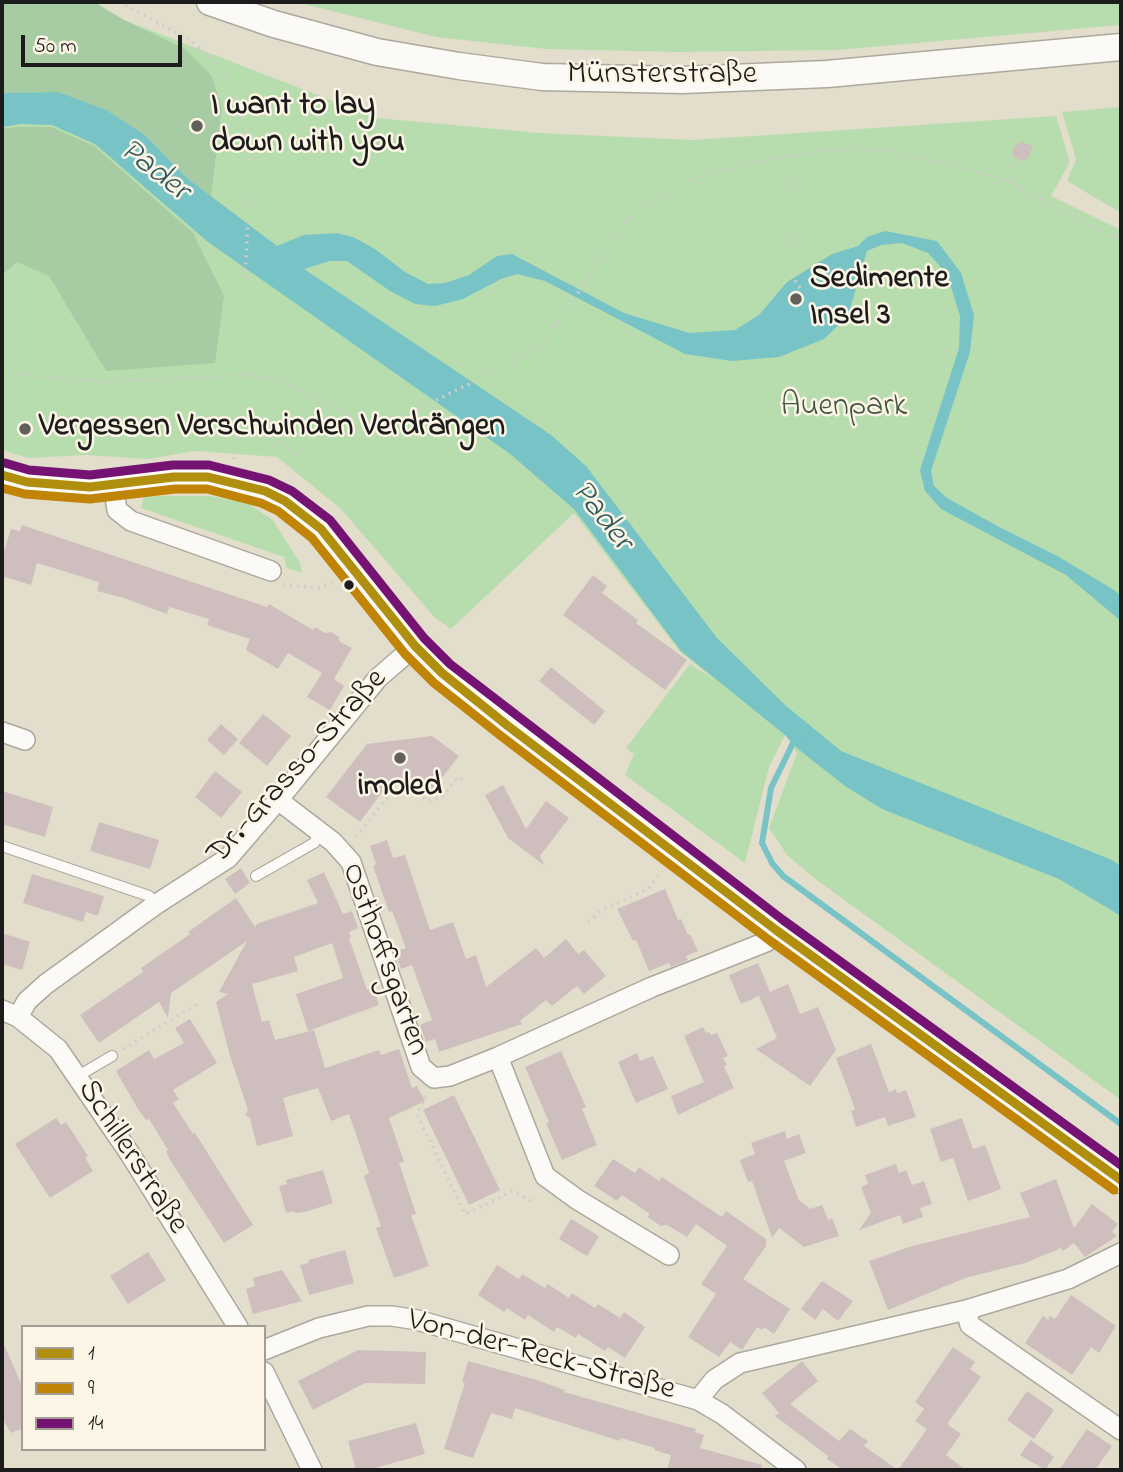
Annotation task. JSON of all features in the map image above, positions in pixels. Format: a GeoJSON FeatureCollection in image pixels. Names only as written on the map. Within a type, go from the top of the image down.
{"type":"FeatureCollection","features":[{"type":"Feature","properties":{"kind":"street","name":"Münsterstraße"},"geometry":{"type":"LineString","coordinates":[[210,2],[274,24],[376,52],[542,77],[682,80],[827,74],[1121,47]]}},
{"type":"Feature","properties":{"kind":"street"},"geometry":{"type":"LineString","coordinates":[[2,475],[27,482],[90,488],[190,477],[265,491],[303,513],[321,529],[415,646],[442,673],[776,930],[1121,1180]]}},
{"type":"Feature","properties":{"kind":"street"},"geometry":{"type":"LineString","coordinates":[[113,485],[117,510],[131,521],[271,571]]}},
{"type":"Feature","properties":{"kind":"street","name":"Dr.-Grasso-Straße"},"geometry":{"type":"LineString","coordinates":[[10,1014],[46,984],[155,905],[228,858],[384,671],[415,646]]}},
{"type":"Feature","properties":{"kind":"street"},"geometry":{"type":"LineString","coordinates":[[2,732],[25,740]]}},
{"type":"Feature","properties":{"kind":"street","name":"Osthoffsgarten"},"geometry":{"type":"LineString","coordinates":[[278,800],[321,832],[351,862],[421,1067],[434,1078],[450,1076],[498,1057],[648,988],[766,942],[776,930]]}},
{"type":"Feature","properties":{"kind":"street","name":"Schillerstraße"},"geometry":{"type":"LineString","coordinates":[[10,1014],[58,1049],[78,1076],[238,1325]]}},
{"type":"Feature","properties":{"kind":"street"},"geometry":{"type":"LineString","coordinates":[[498,1057],[545,1175],[578,1200],[669,1255]]}},
{"type":"Feature","properties":{"kind":"street","name":"Von-der-Reck-Straße"},"geometry":{"type":"LineString","coordinates":[[698,1400],[714,1380],[740,1363],[966,1310],[1069,1279],[1121,1253]]}},
{"type":"Feature","properties":{"kind":"street"},"geometry":{"type":"LineString","coordinates":[[966,1310],[970,1325],[1121,1430]]}},
{"type":"Feature","properties":{"kind":"street","name":"Von-der-Reck-Straße"},"geometry":{"type":"LineString","coordinates":[[266,1349],[319,1328],[368,1316],[392,1316],[431,1324],[698,1400],[722,1414],[796,1470]]}},
{"type":"Feature","properties":{"kind":"street"},"geometry":{"type":"LineString","coordinates":[[266,1376],[312,1470]]}},
{"type":"Feature","properties":{"kind":"lane"},"geometry":{"type":"LineString","coordinates":[[256,876],[314,843],[321,832]]}},
{"type":"Feature","properties":{"kind":"lane"},"geometry":{"type":"LineString","coordinates":[[2,846],[149,896],[155,905]]}},
{"type":"Feature","properties":{"kind":"lane"},"geometry":{"type":"LineString","coordinates":[[78,1076],[112,1056]]}},
{"type":"Feature","properties":{"kind":"path"},"geometry":{"type":"LineString","coordinates":[[119,2],[188,39],[220,68],[234,93],[245,127],[251,165],[244,296]]}},
{"type":"Feature","properties":{"kind":"path"},"geometry":{"type":"LineString","coordinates":[[2,372],[100,382],[251,375],[275,380],[300,390],[344,414],[372,420],[390,419],[481,378],[540,346],[583,286],[608,243],[630,218],[655,198],[679,184],[705,175],[793,155],[841,150],[887,151],[922,156],[1007,181],[1121,241]]}},
{"type":"Feature","properties":{"kind":"path"},"geometry":{"type":"LineString","coordinates":[[793,155],[793,276],[800,288]]}},
{"type":"Feature","properties":{"kind":"path"},"geometry":{"type":"LineString","coordinates":[[1007,181],[1019,159]]}},
{"type":"Feature","properties":{"kind":"path"},"geometry":{"type":"LineString","coordinates":[[1116,237],[1121,226]]}},
{"type":"Feature","properties":{"kind":"path"},"geometry":{"type":"LineString","coordinates":[[237,484],[241,422],[267,386]]}},
{"type":"Feature","properties":{"kind":"path"},"geometry":{"type":"LineString","coordinates":[[241,422],[268,432],[297,456]]}},
{"type":"Feature","properties":{"kind":"path"},"geometry":{"type":"LineString","coordinates":[[271,571],[280,585],[319,588],[358,573]]}},
{"type":"Feature","properties":{"kind":"path"},"geometry":{"type":"LineString","coordinates":[[344,853],[390,794],[414,790],[428,801],[441,798],[457,776],[466,782]]}},
{"type":"Feature","properties":{"kind":"path"},"geometry":{"type":"LineString","coordinates":[[588,922],[601,911],[649,888],[666,867]]}},
{"type":"Feature","properties":{"kind":"path"},"geometry":{"type":"LineString","coordinates":[[112,1056],[200,1003]]}},
{"type":"Feature","properties":{"kind":"path"},"geometry":{"type":"LineString","coordinates":[[434,1078],[417,1114],[464,1214],[513,1191],[533,1202]]}},
{"type":"Feature","properties":{"kind":"green space","name":"Auenpark"},"geometry":{"type":"Polygon","coordinates":[[[2,2],[94,2],[124,20],[377,118],[539,133],[692,140],[1056,116],[1070,162],[1051,196],[1121,230],[1121,1100],[814,878],[787,855],[769,828],[797,753],[785,735],[769,767],[745,863],[625,775],[634,754],[626,748],[690,664],[715,680],[680,652],[574,513],[451,629],[435,618],[341,509],[277,457],[195,451],[148,459],[86,455],[28,458],[2,450],[2,2]]]}},
{"type":"Feature","properties":{"kind":"green space"},"geometry":{"type":"Polygon","coordinates":[[[2,2],[94,2],[124,20],[185,49],[211,75],[222,107],[211,196],[187,178],[145,135],[58,92],[2,93],[2,2]]]}},
{"type":"Feature","properties":{"kind":"green space"},"geometry":{"type":"Polygon","coordinates":[[[296,2],[1121,2],[1121,25],[837,50],[676,52],[546,49],[436,37],[296,2]]]}},
{"type":"Feature","properties":{"kind":"green space"},"geometry":{"type":"Polygon","coordinates":[[[1121,107],[1121,213],[1067,181],[1076,159],[1062,112],[1121,107]]]}},
{"type":"Feature","properties":{"kind":"green space"},"geometry":{"type":"Polygon","coordinates":[[[51,127],[94,146],[193,233],[224,296],[215,363],[106,371],[49,276],[17,262],[2,275],[2,128],[51,127]]]}},
{"type":"Feature","properties":{"kind":"green space"},"geometry":{"type":"Polygon","coordinates":[[[144,496],[210,496],[246,502],[273,520],[300,563],[302,573],[287,568],[284,557],[141,508],[144,496]]]}},
{"type":"Feature","properties":{"kind":"water","name":"Pader"},"geometry":{"type":"Polygon","coordinates":[[[58,92],[106,110],[145,135],[187,178],[277,246],[304,235],[337,233],[353,237],[428,284],[445,283],[469,275],[497,256],[512,254],[624,313],[689,333],[735,330],[759,315],[787,282],[832,254],[858,246],[867,237],[885,231],[937,241],[961,273],[974,315],[970,352],[931,471],[934,486],[947,498],[1059,557],[1114,590],[1121,596],[1121,621],[1066,575],[941,509],[925,491],[920,470],[959,348],[960,316],[947,274],[928,253],[902,243],[881,245],[867,251],[848,316],[824,339],[779,357],[732,361],[685,354],[545,281],[517,274],[501,279],[463,299],[435,306],[415,304],[390,291],[347,261],[330,261],[304,269],[551,435],[586,466],[717,638],[785,705],[841,751],[1112,860],[1121,866],[1121,916],[1059,879],[882,809],[845,786],[681,651],[574,509],[509,453],[208,242],[95,144],[52,125],[21,124],[2,127],[2,93],[58,92]]]}},
{"type":"Feature","properties":{"kind":"building"},"geometry":{"type":"Polygon","coordinates":[[[1022,142],[1033,146],[1029,157],[1022,161],[1012,156],[1015,145],[1022,142]]]}},
{"type":"Feature","properties":{"kind":"building"},"geometry":{"type":"Polygon","coordinates":[[[22,525],[267,607],[269,604],[313,630],[315,627],[325,633],[331,632],[339,637],[340,642],[352,648],[334,679],[344,686],[330,710],[307,697],[322,673],[288,653],[278,669],[246,650],[250,639],[207,625],[209,619],[169,607],[167,614],[97,591],[99,582],[37,563],[31,585],[2,576],[2,558],[11,529],[20,531],[22,525]]]}},
{"type":"Feature","properties":{"kind":"building"},"geometry":{"type":"Polygon","coordinates":[[[593,575],[607,586],[602,593],[638,620],[636,623],[687,660],[665,690],[563,615],[593,575]]]}},
{"type":"Feature","properties":{"kind":"building"},"geometry":{"type":"Polygon","coordinates":[[[551,667],[605,711],[594,725],[539,681],[551,667]]]}},
{"type":"Feature","properties":{"kind":"building"},"geometry":{"type":"Polygon","coordinates":[[[263,714],[291,736],[267,766],[239,743],[263,714]]]}},
{"type":"Feature","properties":{"kind":"building"},"geometry":{"type":"Polygon","coordinates":[[[221,724],[238,739],[224,755],[207,740],[221,724]]]}},
{"type":"Feature","properties":{"kind":"building"},"geometry":{"type":"Polygon","coordinates":[[[432,736],[459,756],[433,789],[420,779],[389,783],[360,822],[326,797],[367,744],[432,736]]]}},
{"type":"Feature","properties":{"kind":"building"},"geometry":{"type":"Polygon","coordinates":[[[215,771],[242,792],[221,818],[195,797],[215,771]]]}},
{"type":"Feature","properties":{"kind":"building"},"geometry":{"type":"Polygon","coordinates":[[[503,785],[526,829],[546,801],[569,818],[540,856],[545,866],[508,838],[485,795],[503,785]]]}},
{"type":"Feature","properties":{"kind":"building"},"geometry":{"type":"Polygon","coordinates":[[[2,791],[53,807],[45,837],[2,824],[2,791]]]}},
{"type":"Feature","properties":{"kind":"building"},"geometry":{"type":"Polygon","coordinates":[[[99,822],[159,840],[150,869],[90,851],[99,822]]]}},
{"type":"Feature","properties":{"kind":"building"},"geometry":{"type":"Polygon","coordinates":[[[387,840],[393,858],[405,855],[430,930],[453,922],[466,959],[476,955],[486,987],[536,948],[544,958],[566,939],[578,954],[584,950],[606,976],[584,994],[577,986],[552,1006],[546,1000],[520,1021],[522,1024],[439,1052],[435,1039],[426,1042],[420,1025],[432,1020],[412,965],[401,969],[395,952],[406,948],[392,911],[389,912],[373,866],[376,864],[370,846],[387,840]]]}},
{"type":"Feature","properties":{"kind":"building"},"geometry":{"type":"Polygon","coordinates":[[[241,868],[250,883],[235,894],[225,879],[241,868]]]}},
{"type":"Feature","properties":{"kind":"building"},"geometry":{"type":"Polygon","coordinates":[[[324,872],[343,914],[352,911],[358,928],[349,932],[349,938],[367,990],[373,988],[379,1005],[308,1031],[296,994],[343,978],[332,943],[294,957],[298,971],[252,984],[262,1022],[269,1020],[275,1040],[314,1030],[325,1068],[379,1050],[381,1055],[399,1049],[412,1088],[417,1086],[425,1101],[389,1118],[404,1162],[399,1163],[416,1214],[411,1215],[429,1266],[394,1278],[376,1228],[381,1226],[364,1176],[369,1173],[349,1114],[331,1121],[318,1088],[283,1098],[293,1136],[257,1146],[250,1118],[245,1115],[248,1110],[216,1002],[228,994],[219,992],[247,941],[171,993],[168,1018],[159,1002],[99,1043],[80,1015],[143,972],[141,968],[236,898],[255,927],[318,903],[307,880],[324,872]]]}},
{"type":"Feature","properties":{"kind":"building"},"geometry":{"type":"Polygon","coordinates":[[[32,874],[104,896],[98,916],[86,912],[83,922],[23,903],[32,874]]]}},
{"type":"Feature","properties":{"kind":"building"},"geometry":{"type":"Polygon","coordinates":[[[665,889],[678,920],[681,919],[698,951],[686,956],[688,960],[671,967],[669,963],[649,971],[636,940],[633,941],[617,909],[665,889]]]}},
{"type":"Feature","properties":{"kind":"building"},"geometry":{"type":"Polygon","coordinates":[[[2,933],[30,942],[22,970],[2,964],[2,933]]]}},
{"type":"Feature","properties":{"kind":"building"},"geometry":{"type":"Polygon","coordinates":[[[758,963],[770,992],[788,984],[800,1014],[818,1007],[836,1050],[810,1086],[756,1049],[777,1038],[759,996],[741,1004],[729,975],[758,963]]]}},
{"type":"Feature","properties":{"kind":"building"},"geometry":{"type":"Polygon","coordinates":[[[190,1019],[217,1063],[173,1090],[179,1099],[173,1103],[253,1225],[224,1243],[170,1160],[166,1151],[168,1150],[149,1119],[146,1120],[138,1109],[116,1071],[149,1050],[154,1059],[184,1043],[175,1028],[190,1019]]]}},
{"type":"Feature","properties":{"kind":"building"},"geometry":{"type":"Polygon","coordinates":[[[703,1027],[706,1033],[717,1033],[728,1056],[723,1058],[727,1065],[724,1066],[734,1088],[678,1115],[671,1096],[704,1082],[684,1036],[703,1027]]]}},
{"type":"Feature","properties":{"kind":"building"},"geometry":{"type":"Polygon","coordinates":[[[871,1044],[889,1092],[896,1089],[897,1093],[906,1090],[916,1117],[888,1126],[885,1117],[856,1127],[851,1111],[855,1109],[836,1058],[871,1044]]]}},
{"type":"Feature","properties":{"kind":"building"},"geometry":{"type":"Polygon","coordinates":[[[561,1051],[586,1107],[582,1109],[597,1145],[562,1160],[525,1067],[561,1051]]]}},
{"type":"Feature","properties":{"kind":"building"},"geometry":{"type":"Polygon","coordinates":[[[637,1053],[640,1061],[653,1056],[668,1089],[636,1103],[618,1062],[637,1053]]]}},
{"type":"Feature","properties":{"kind":"building"},"geometry":{"type":"Polygon","coordinates":[[[454,1095],[500,1190],[469,1205],[423,1110],[454,1095]]]}},
{"type":"Feature","properties":{"kind":"building"},"geometry":{"type":"Polygon","coordinates":[[[56,1118],[61,1125],[66,1122],[88,1156],[85,1157],[93,1171],[50,1198],[15,1144],[56,1118]]]}},
{"type":"Feature","properties":{"kind":"building"},"geometry":{"type":"Polygon","coordinates":[[[962,1118],[973,1149],[985,1145],[1001,1189],[968,1201],[953,1158],[941,1162],[930,1129],[962,1118]]]}},
{"type":"Feature","properties":{"kind":"building"},"geometry":{"type":"Polygon","coordinates":[[[785,1131],[787,1139],[799,1134],[806,1153],[784,1161],[799,1200],[810,1209],[822,1205],[828,1220],[832,1218],[839,1236],[804,1247],[779,1228],[772,1238],[752,1181],[748,1182],[740,1160],[755,1154],[751,1143],[785,1131]]]}},
{"type":"Feature","properties":{"kind":"building"},"geometry":{"type":"Polygon","coordinates":[[[613,1159],[635,1173],[639,1167],[659,1181],[662,1177],[722,1217],[726,1211],[766,1239],[766,1246],[743,1279],[790,1309],[774,1334],[764,1327],[762,1330],[757,1327],[742,1350],[730,1342],[719,1357],[688,1337],[716,1294],[701,1284],[727,1246],[696,1224],[687,1237],[667,1225],[661,1226],[647,1217],[650,1214],[622,1195],[617,1201],[594,1186],[613,1159]]]}},
{"type":"Feature","properties":{"kind":"building"},"geometry":{"type":"Polygon","coordinates":[[[896,1164],[899,1173],[906,1170],[912,1185],[924,1181],[932,1204],[920,1208],[923,1217],[903,1224],[900,1215],[859,1230],[871,1213],[861,1187],[868,1184],[865,1175],[896,1164]]]}},
{"type":"Feature","properties":{"kind":"building"},"geometry":{"type":"Polygon","coordinates":[[[323,1170],[333,1203],[305,1212],[286,1213],[279,1186],[287,1184],[286,1180],[323,1170]]]}},
{"type":"Feature","properties":{"kind":"building"},"geometry":{"type":"Polygon","coordinates":[[[1056,1179],[1074,1228],[1092,1204],[1118,1224],[1112,1232],[1117,1236],[1085,1257],[1074,1243],[1063,1251],[1061,1248],[1025,1263],[965,1278],[888,1310],[869,1261],[909,1247],[1030,1217],[1020,1193],[1056,1179]]]}},
{"type":"Feature","properties":{"kind":"building"},"geometry":{"type":"Polygon","coordinates":[[[571,1219],[599,1236],[587,1256],[559,1239],[571,1219]]]}},
{"type":"Feature","properties":{"kind":"building"},"geometry":{"type":"Polygon","coordinates":[[[345,1250],[354,1283],[309,1295],[300,1265],[309,1263],[308,1260],[345,1250]]]}},
{"type":"Feature","properties":{"kind":"building"},"geometry":{"type":"Polygon","coordinates":[[[148,1252],[166,1280],[128,1304],[110,1276],[148,1252]]]}},
{"type":"Feature","properties":{"kind":"building"},"geometry":{"type":"Polygon","coordinates":[[[497,1265],[519,1279],[522,1274],[545,1288],[548,1284],[569,1298],[572,1293],[595,1308],[598,1304],[620,1318],[624,1312],[645,1327],[625,1358],[608,1347],[605,1351],[578,1334],[576,1338],[557,1327],[554,1332],[528,1315],[525,1320],[507,1308],[504,1312],[478,1295],[497,1265]]]}},
{"type":"Feature","properties":{"kind":"building"},"geometry":{"type":"Polygon","coordinates":[[[282,1270],[302,1301],[253,1314],[246,1289],[255,1286],[253,1278],[282,1270]]]}},
{"type":"Feature","properties":{"kind":"building"},"geometry":{"type":"Polygon","coordinates":[[[822,1281],[853,1301],[838,1321],[823,1309],[815,1320],[801,1309],[822,1281]]]}},
{"type":"Feature","properties":{"kind":"building"},"geometry":{"type":"Polygon","coordinates":[[[1071,1295],[1116,1326],[1099,1353],[1091,1347],[1072,1375],[1025,1343],[1043,1316],[1048,1320],[1050,1316],[1055,1319],[1071,1295]]]}},
{"type":"Feature","properties":{"kind":"building"},"geometry":{"type":"Polygon","coordinates":[[[2,1340],[21,1383],[21,1429],[11,1433],[2,1418],[2,1340]]]}},
{"type":"Feature","properties":{"kind":"building"},"geometry":{"type":"Polygon","coordinates":[[[953,1347],[975,1362],[970,1369],[981,1377],[947,1424],[961,1434],[946,1455],[966,1470],[898,1470],[927,1429],[915,1421],[924,1409],[915,1402],[953,1347]]]}},
{"type":"Feature","properties":{"kind":"building"},"geometry":{"type":"Polygon","coordinates":[[[358,1350],[426,1352],[425,1384],[365,1383],[313,1410],[298,1381],[358,1350]]]}},
{"type":"Feature","properties":{"kind":"building"},"geometry":{"type":"Polygon","coordinates":[[[468,1361],[537,1380],[565,1390],[564,1392],[696,1429],[695,1432],[704,1435],[700,1448],[762,1465],[761,1470],[667,1470],[671,1455],[654,1450],[655,1448],[621,1438],[620,1441],[515,1408],[512,1419],[491,1413],[473,1458],[444,1449],[465,1383],[462,1382],[468,1361]]]}},
{"type":"Feature","properties":{"kind":"building"},"geometry":{"type":"Polygon","coordinates":[[[802,1361],[818,1381],[790,1404],[839,1441],[850,1429],[868,1441],[864,1446],[898,1470],[843,1470],[775,1416],[779,1413],[762,1393],[802,1361]]]}},
{"type":"Feature","properties":{"kind":"building"},"geometry":{"type":"Polygon","coordinates":[[[1027,1391],[1054,1410],[1034,1439],[1007,1420],[1027,1391]]]}},
{"type":"Feature","properties":{"kind":"building"},"geometry":{"type":"Polygon","coordinates":[[[416,1423],[425,1454],[368,1470],[356,1470],[348,1441],[416,1423]]]}},
{"type":"Feature","properties":{"kind":"building"},"geometry":{"type":"Polygon","coordinates":[[[1087,1429],[1112,1446],[1095,1470],[1059,1470],[1087,1429]]]}},
{"type":"Feature","properties":{"kind":"building"},"geometry":{"type":"Polygon","coordinates":[[[1031,1440],[1054,1457],[1045,1470],[1020,1455],[1031,1440]]]}},
{"type":"Feature","properties":{"kind":"waterway"},"geometry":{"type":"LineString","coordinates":[[798,738],[771,788],[762,843],[772,863],[783,876],[1121,1124]]}},
{"type":"Feature","properties":{"kind":"transit line","name":"14"},"geometry":{"type":"LineString","coordinates":[[5,463],[29,470],[90,475],[173,465],[209,465],[269,480],[292,491],[330,520],[424,638],[450,664],[783,920],[1121,1165]]}},
{"type":"Feature","properties":{"kind":"transit line","name":"1"},"geometry":{"type":"LineString","coordinates":[[2,475],[27,482],[90,487],[174,477],[208,477],[265,491],[285,501],[321,529],[415,646],[442,673],[776,930],[1121,1180]]}},
{"type":"Feature","properties":{"kind":"transit line","name":"9"},"geometry":{"type":"LineString","coordinates":[[2,488],[25,494],[90,499],[175,489],[207,489],[261,503],[278,511],[312,538],[405,654],[434,683],[769,940],[1114,1190]]}},
{"type":"Feature","properties":{"kind":"place","name":"I want to lay down with you"},"geometry":{"type":"Point","coordinates":[197,126]}},
{"type":"Feature","properties":{"kind":"place","name":"Sedimente Insel 3"},"geometry":{"type":"Point","coordinates":[796,299]}},
{"type":"Feature","properties":{"kind":"place","name":"Vergessen Verschwinden Verdrängen"},"geometry":{"type":"Point","coordinates":[25,429]}},
{"type":"Feature","properties":{"kind":"place","name":"imoled"},"geometry":{"type":"Point","coordinates":[400,758]}}]}
